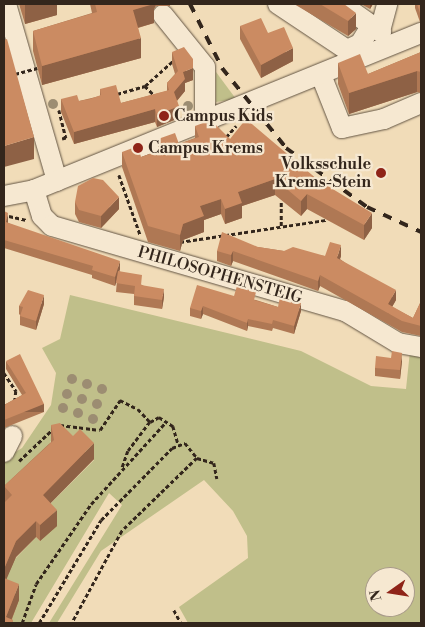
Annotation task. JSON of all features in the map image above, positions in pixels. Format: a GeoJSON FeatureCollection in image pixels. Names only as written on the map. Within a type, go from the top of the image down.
{"type":"FeatureCollection","features":[{"type":"Feature","properties":{"kind":"street"},"geometry":{"type":"LineString","coordinates":[[6,4],[57,181]]}},
{"type":"Feature","properties":{"kind":"street"},"geometry":{"type":"LineString","coordinates":[[278,4],[347,50],[360,44],[376,28],[387,4]]}},
{"type":"Feature","properties":{"kind":"street"},"geometry":{"type":"LineString","coordinates":[[341,4],[397,43]]}},
{"type":"Feature","properties":{"kind":"street"},"geometry":{"type":"LineString","coordinates":[[163,16],[206,67],[205,110],[210,121]]}},
{"type":"Feature","properties":{"kind":"street"},"geometry":{"type":"LineString","coordinates":[[4,196],[34,190],[210,121],[421,33]]}},
{"type":"Feature","properties":{"kind":"street"},"geometry":{"type":"LineString","coordinates":[[321,75],[342,128],[384,119],[421,103]]}},
{"type":"Feature","properties":{"kind":"street","name":"PHILOSOPHENSTEIG"},"geometry":{"type":"LineString","coordinates":[[34,190],[42,216],[52,226],[345,310],[398,343],[421,347]]}},
{"type":"Feature","properties":{"kind":"path"},"geometry":{"type":"LineString","coordinates":[[107,97],[145,86],[181,58]]}},
{"type":"Feature","properties":{"kind":"path"},"geometry":{"type":"LineString","coordinates":[[11,75],[37,68]]}},
{"type":"Feature","properties":{"kind":"path"},"geometry":{"type":"LineString","coordinates":[[145,86],[159,104]]}},
{"type":"Feature","properties":{"kind":"path"},"geometry":{"type":"LineString","coordinates":[[38,116],[68,107]]}},
{"type":"Feature","properties":{"kind":"path"},"geometry":{"type":"LineString","coordinates":[[220,139],[229,136],[239,122]]}},
{"type":"Feature","properties":{"kind":"path"},"geometry":{"type":"LineString","coordinates":[[127,172],[119,174],[145,248],[134,250]]}},
{"type":"Feature","properties":{"kind":"path"},"geometry":{"type":"LineString","coordinates":[[281,200],[281,226]]}},
{"type":"Feature","properties":{"kind":"path"},"geometry":{"type":"LineString","coordinates":[[173,243],[326,220]]}},
{"type":"Feature","properties":{"kind":"path"},"geometry":{"type":"LineString","coordinates":[[4,373],[16,391],[13,404]]}},
{"type":"Feature","properties":{"kind":"path"},"geometry":{"type":"LineString","coordinates":[[10,450],[52,430],[71,424],[100,430],[120,400],[150,422]]}},
{"type":"Feature","properties":{"kind":"path"},"geometry":{"type":"LineString","coordinates":[[122,470],[128,451],[150,422],[160,417],[173,426],[178,443]]}},
{"type":"Feature","properties":{"kind":"path"},"geometry":{"type":"LineString","coordinates":[[22,623],[36,584],[91,504],[166,422]]}},
{"type":"Feature","properties":{"kind":"path"},"geometry":{"type":"LineString","coordinates":[[39,623],[101,520],[178,443],[185,443],[197,458],[214,463],[216,479]]}},
{"type":"Feature","properties":{"kind":"path"},"geometry":{"type":"LineString","coordinates":[[72,623],[122,531],[197,458]]}},
{"type":"Feature","properties":{"kind":"path"},"geometry":{"type":"LineString","coordinates":[[174,610],[181,623]]}},
{"type":"Feature","properties":{"kind":"shaded area"},"geometry":{"type":"Polygon","coordinates":[[[216,72],[236,99],[216,102],[216,72]]]}},
{"type":"Feature","properties":{"kind":"shaded area"},"geometry":{"type":"Polygon","coordinates":[[[70,295],[301,351],[371,386],[406,389],[410,351],[421,351],[421,623],[188,623],[179,607],[248,558],[247,536],[233,511],[204,480],[101,551],[57,623],[49,623],[122,505],[109,493],[31,623],[6,623],[4,584],[12,562],[36,537],[40,541],[43,511],[94,460],[51,441],[4,519],[4,459],[22,448],[51,405],[56,373],[42,348],[60,339],[70,295]]]}},
{"type":"Feature","properties":{"kind":"building"},"geometry":{"type":"Polygon","coordinates":[[[95,4],[154,4],[133,10],[141,38],[42,66],[33,31],[97,12],[95,4]]]}},
{"type":"Feature","properties":{"kind":"building"},"geometry":{"type":"Polygon","coordinates":[[[320,4],[344,4],[356,13],[348,21],[320,4]]]}},
{"type":"Feature","properties":{"kind":"building"},"geometry":{"type":"Polygon","coordinates":[[[417,4],[421,4],[420,13],[417,4]]]}},
{"type":"Feature","properties":{"kind":"building"},"geometry":{"type":"Polygon","coordinates":[[[261,18],[268,33],[284,27],[293,48],[261,65],[240,26],[261,18]]]}},
{"type":"Feature","properties":{"kind":"building"},"geometry":{"type":"Polygon","coordinates":[[[7,39],[34,137],[4,146],[4,40],[7,39]]]}},
{"type":"Feature","properties":{"kind":"building"},"geometry":{"type":"Polygon","coordinates":[[[184,47],[193,59],[193,68],[183,72],[185,79],[174,92],[179,106],[157,115],[155,109],[74,132],[61,99],[77,95],[79,101],[90,99],[101,95],[100,89],[116,85],[121,103],[169,90],[167,83],[178,71],[172,52],[184,47]]]}},
{"type":"Feature","properties":{"kind":"building"},"geometry":{"type":"Polygon","coordinates":[[[421,52],[421,72],[417,71],[349,93],[338,63],[360,54],[368,74],[421,52]]]}},
{"type":"Feature","properties":{"kind":"building"},"geometry":{"type":"Polygon","coordinates":[[[246,119],[318,180],[372,213],[364,225],[307,194],[301,201],[275,179],[238,192],[242,203],[225,209],[221,199],[200,206],[204,216],[183,224],[180,235],[148,226],[122,152],[138,146],[141,157],[162,150],[158,139],[175,133],[179,144],[199,137],[195,126],[211,120],[230,139],[246,119]]]}},
{"type":"Feature","properties":{"kind":"building"},"geometry":{"type":"Polygon","coordinates":[[[93,178],[103,180],[119,197],[101,216],[79,210],[75,202],[78,186],[93,178]]]}},
{"type":"Feature","properties":{"kind":"building"},"geometry":{"type":"Polygon","coordinates":[[[4,211],[8,213],[6,222],[120,261],[115,277],[92,270],[93,266],[4,240],[4,211]]]}},
{"type":"Feature","properties":{"kind":"building"},"geometry":{"type":"Polygon","coordinates":[[[222,232],[258,247],[284,251],[293,247],[325,256],[330,242],[341,245],[337,258],[396,290],[388,304],[413,318],[421,301],[421,326],[402,321],[320,275],[318,281],[233,251],[231,255],[217,251],[222,232]]]}},
{"type":"Feature","properties":{"kind":"building"},"geometry":{"type":"Polygon","coordinates":[[[118,271],[142,275],[141,285],[164,289],[162,300],[134,296],[135,286],[116,283],[118,271]]]}},
{"type":"Feature","properties":{"kind":"building"},"geometry":{"type":"Polygon","coordinates":[[[197,285],[234,296],[237,286],[256,292],[254,300],[278,307],[280,297],[301,303],[294,326],[273,320],[272,324],[248,319],[247,323],[203,306],[201,311],[190,308],[197,285]]]}},
{"type":"Feature","properties":{"kind":"building"},"geometry":{"type":"Polygon","coordinates":[[[28,290],[44,295],[36,321],[20,316],[23,307],[19,306],[28,290]]]}},
{"type":"Feature","properties":{"kind":"building"},"geometry":{"type":"Polygon","coordinates":[[[392,351],[402,353],[400,370],[375,368],[376,356],[391,358],[392,351]]]}},
{"type":"Feature","properties":{"kind":"building"},"geometry":{"type":"Polygon","coordinates":[[[20,354],[44,404],[4,420],[4,405],[26,393],[6,361],[20,354]]]}},
{"type":"Feature","properties":{"kind":"building"},"geometry":{"type":"Polygon","coordinates":[[[60,423],[73,436],[80,429],[94,443],[43,495],[57,510],[40,525],[36,521],[16,541],[4,569],[4,503],[12,495],[4,486],[54,440],[51,425],[60,423]]]}},
{"type":"Feature","properties":{"kind":"building"},"geometry":{"type":"Polygon","coordinates":[[[4,578],[19,584],[6,617],[13,620],[12,623],[4,623],[4,578]]]}},
{"type":"Feature","properties":{"kind":"railway"},"geometry":{"type":"LineString","coordinates":[[190,4],[222,68],[286,148],[367,207],[421,232]]}},
{"type":"Feature","properties":{"kind":"place","name":"Campus Kids"},"geometry":{"type":"Point","coordinates":[164,116]}},
{"type":"Feature","properties":{"kind":"place","name":"Campus Krems"},"geometry":{"type":"Point","coordinates":[138,148]}},
{"type":"Feature","properties":{"kind":"place","name":"Volksschule Krems-Stein"},"geometry":{"type":"Point","coordinates":[381,173]}}]}
